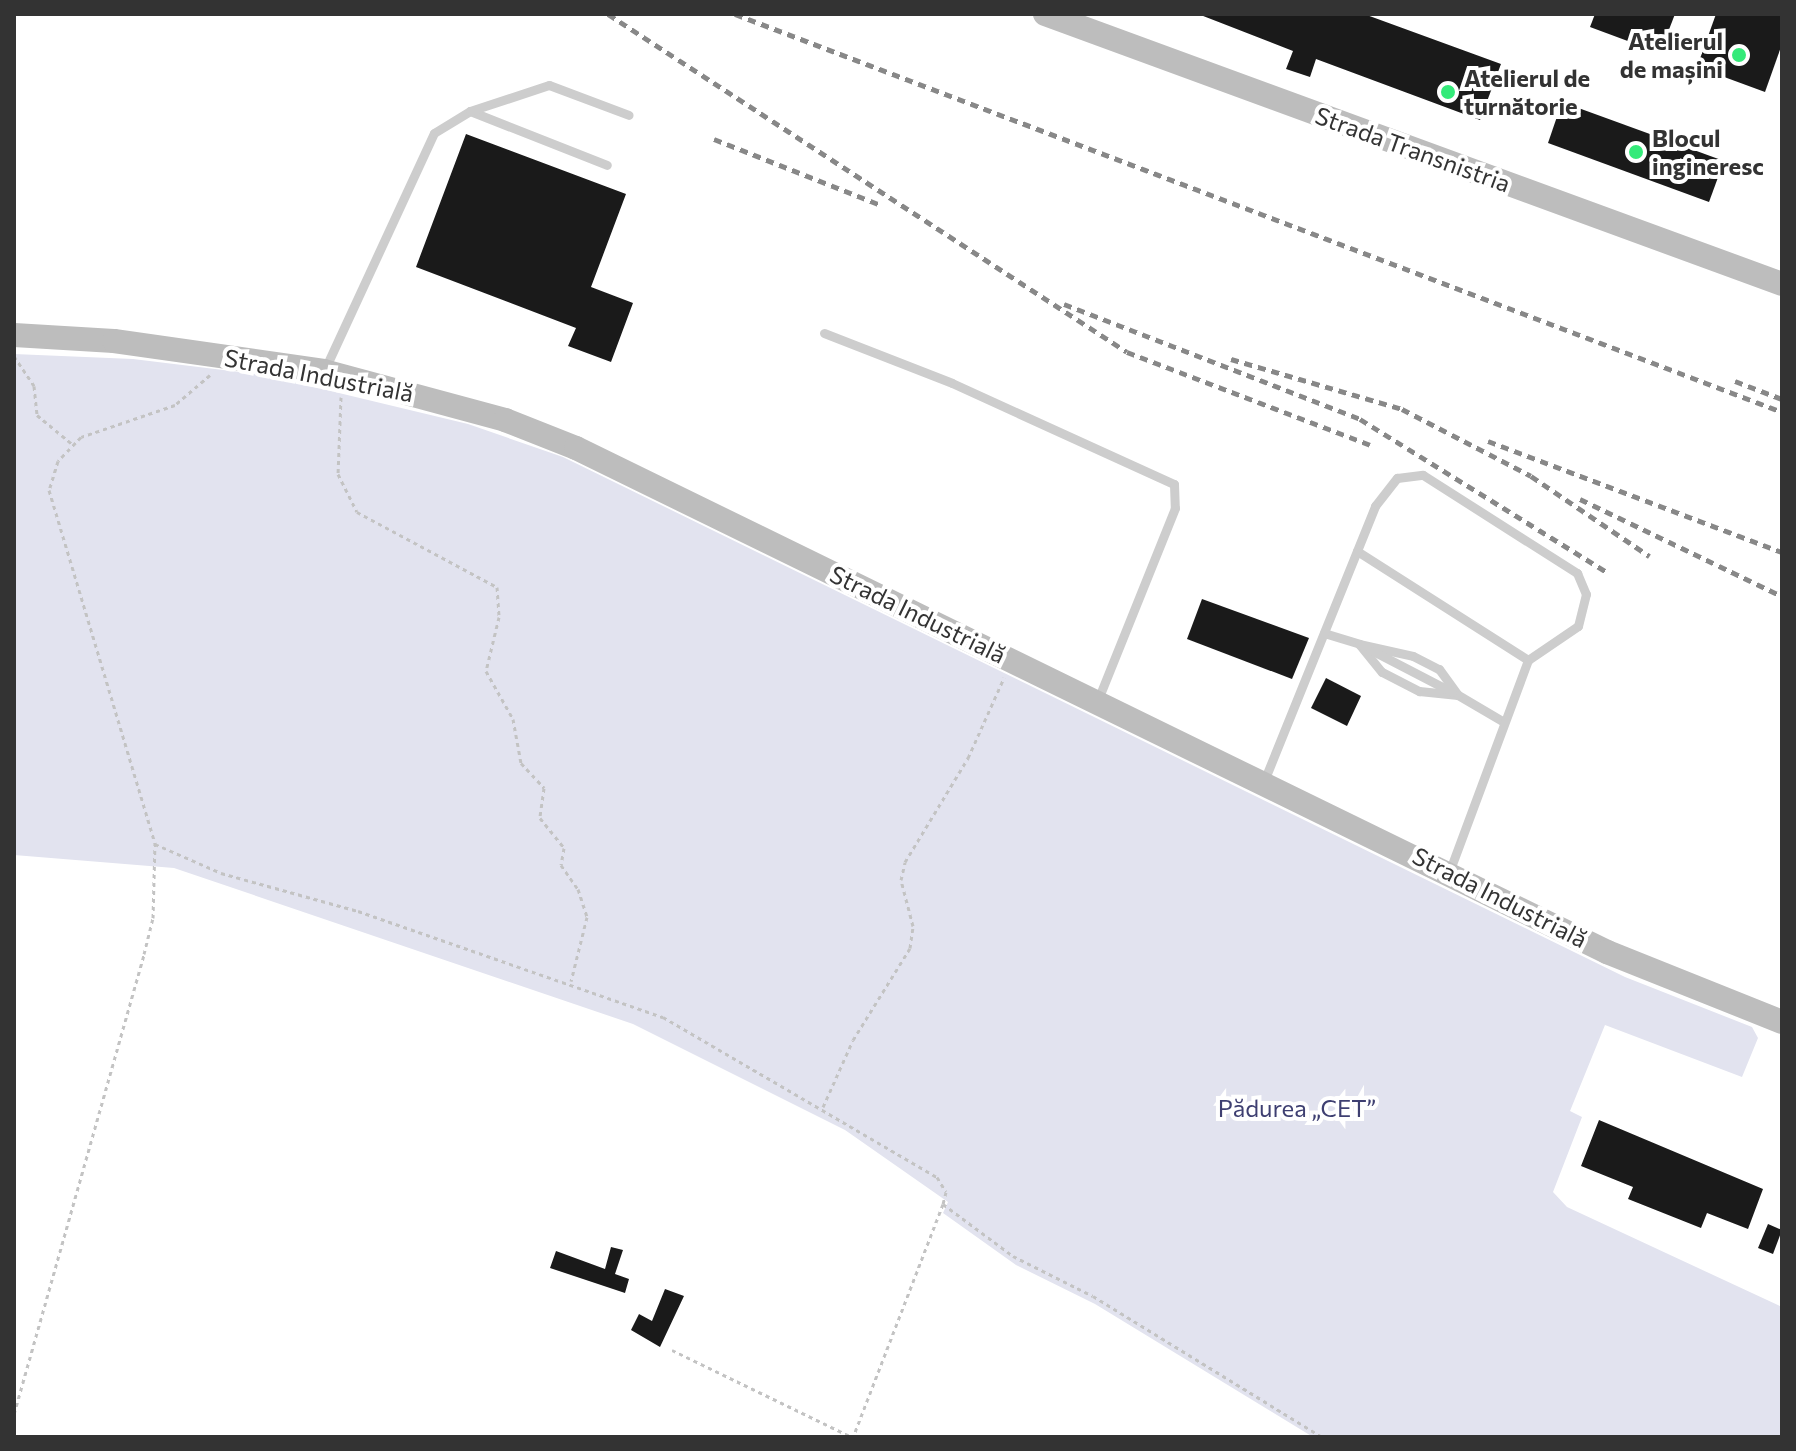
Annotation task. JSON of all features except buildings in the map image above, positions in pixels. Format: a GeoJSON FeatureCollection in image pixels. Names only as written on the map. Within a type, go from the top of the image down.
{"type":"FeatureCollection","features":[{"type":"Feature","properties":{"kind":"street","name":"Strada Transnistria"},"geometry":{"type":"LineString","coordinates":[[1045,14],[1782,284]]}},
{"type":"Feature","properties":{"kind":"street","name":"Strada Industrială"},"geometry":{"type":"LineString","coordinates":[[14,335],[222,355],[330,372],[505,420],[576,448],[1450,870],[1661,977],[1782,1022]]}},
{"type":"Feature","properties":{"kind":"lane"},"geometry":{"type":"LineString","coordinates":[[330,372],[419,156],[434,133],[470,111],[549,85],[629,115]]}},
{"type":"Feature","properties":{"kind":"lane"},"geometry":{"type":"LineString","coordinates":[[470,111],[607,165]]}},
{"type":"Feature","properties":{"kind":"lane"},"geometry":{"type":"LineString","coordinates":[[824,333],[952,383],[1174,484],[1175,508],[1097,702]]}},
{"type":"Feature","properties":{"kind":"lane"},"geometry":{"type":"LineString","coordinates":[[1263,782],[1357,551],[1389,485],[1406,474],[1431,479],[1581,578],[1586,603],[1578,626],[1528,660],[1450,870]]}},
{"type":"Feature","properties":{"kind":"lane"},"geometry":{"type":"LineString","coordinates":[[1357,551],[1528,660]]}},
{"type":"Feature","properties":{"kind":"lane"},"geometry":{"type":"LineString","coordinates":[[1324,633],[1359,644],[1504,722]]}},
{"type":"Feature","properties":{"kind":"lane"},"geometry":{"type":"LineString","coordinates":[[1359,644],[1382,672],[1419,691],[1458,695]]}},
{"type":"Feature","properties":{"kind":"path"},"geometry":{"type":"LineString","coordinates":[[14,1414],[150,930],[155,844],[53,510],[51,477],[72,444],[93,430],[175,405],[211,374],[222,355]]}},
{"type":"Feature","properties":{"kind":"path"},"geometry":{"type":"LineString","coordinates":[[14,356],[34,386],[37,415],[72,444]]}},
{"type":"Feature","properties":{"kind":"path"},"geometry":{"type":"LineString","coordinates":[[330,372],[343,410],[338,474],[357,512],[497,587],[499,617],[486,671],[513,719],[521,763],[544,788],[540,818],[564,848],[561,865],[578,889],[587,917],[570,981]]}},
{"type":"Feature","properties":{"kind":"path"},"geometry":{"type":"LineString","coordinates":[[823,1109],[853,1040],[910,948],[913,926],[901,880],[905,862],[968,758],[1012,660]]}},
{"type":"Feature","properties":{"kind":"path"},"geometry":{"type":"LineString","coordinates":[[155,844],[221,873],[570,981],[663,1017],[937,1177],[946,1192],[943,1204],[852,1437],[672,1350]]}},
{"type":"Feature","properties":{"kind":"path"},"geometry":{"type":"LineString","coordinates":[[943,1204],[1013,1256],[1093,1296],[1322,1437]]}},
{"type":"Feature","properties":{"kind":"green space","name":"Pădurea „CET”"},"geometry":{"type":"Polygon","coordinates":[[[14,354],[133,359],[264,375],[468,424],[563,457],[1625,977],[1752,1027],[1758,1038],[1742,1077],[1605,1025],[1570,1111],[1582,1117],[1553,1192],[1567,1207],[1782,1307],[1782,1437],[1313,1437],[1095,1304],[1016,1265],[943,1213],[948,1202],[845,1130],[633,1024],[174,868],[14,855],[14,354]]]}},
{"type":"Feature","properties":{"kind":"railway"},"geometry":{"type":"LineString","coordinates":[[608,14],[1127,352],[1370,445]]}},
{"type":"Feature","properties":{"kind":"railway"},"geometry":{"type":"LineString","coordinates":[[735,14],[1782,412]]}},
{"type":"Feature","properties":{"kind":"railway"},"geometry":{"type":"LineString","coordinates":[[714,139],[881,205]]}},
{"type":"Feature","properties":{"kind":"railway"},"geometry":{"type":"LineString","coordinates":[[1064,304],[1360,419],[1607,572]]}},
{"type":"Feature","properties":{"kind":"railway"},"geometry":{"type":"LineString","coordinates":[[1231,359],[1402,409],[1531,476],[1649,556]]}},
{"type":"Feature","properties":{"kind":"railway"},"geometry":{"type":"LineString","coordinates":[[1735,381],[1782,399]]}},
{"type":"Feature","properties":{"kind":"railway"},"geometry":{"type":"LineString","coordinates":[[1488,441],[1782,552]]}},
{"type":"Feature","properties":{"kind":"railway"},"geometry":{"type":"LineString","coordinates":[[1580,499],[1782,596]]}},
{"type":"Feature","properties":{"kind":"place","name":"Atelierul de mașini"},"geometry":{"type":"Point","coordinates":[1739,55]}},
{"type":"Feature","properties":{"kind":"place","name":"Atelierul de turnătorie"},"geometry":{"type":"Point","coordinates":[1448,92]}},
{"type":"Feature","properties":{"kind":"place","name":"Blocul ingineresc"},"geometry":{"type":"Point","coordinates":[1636,152]}}]}
